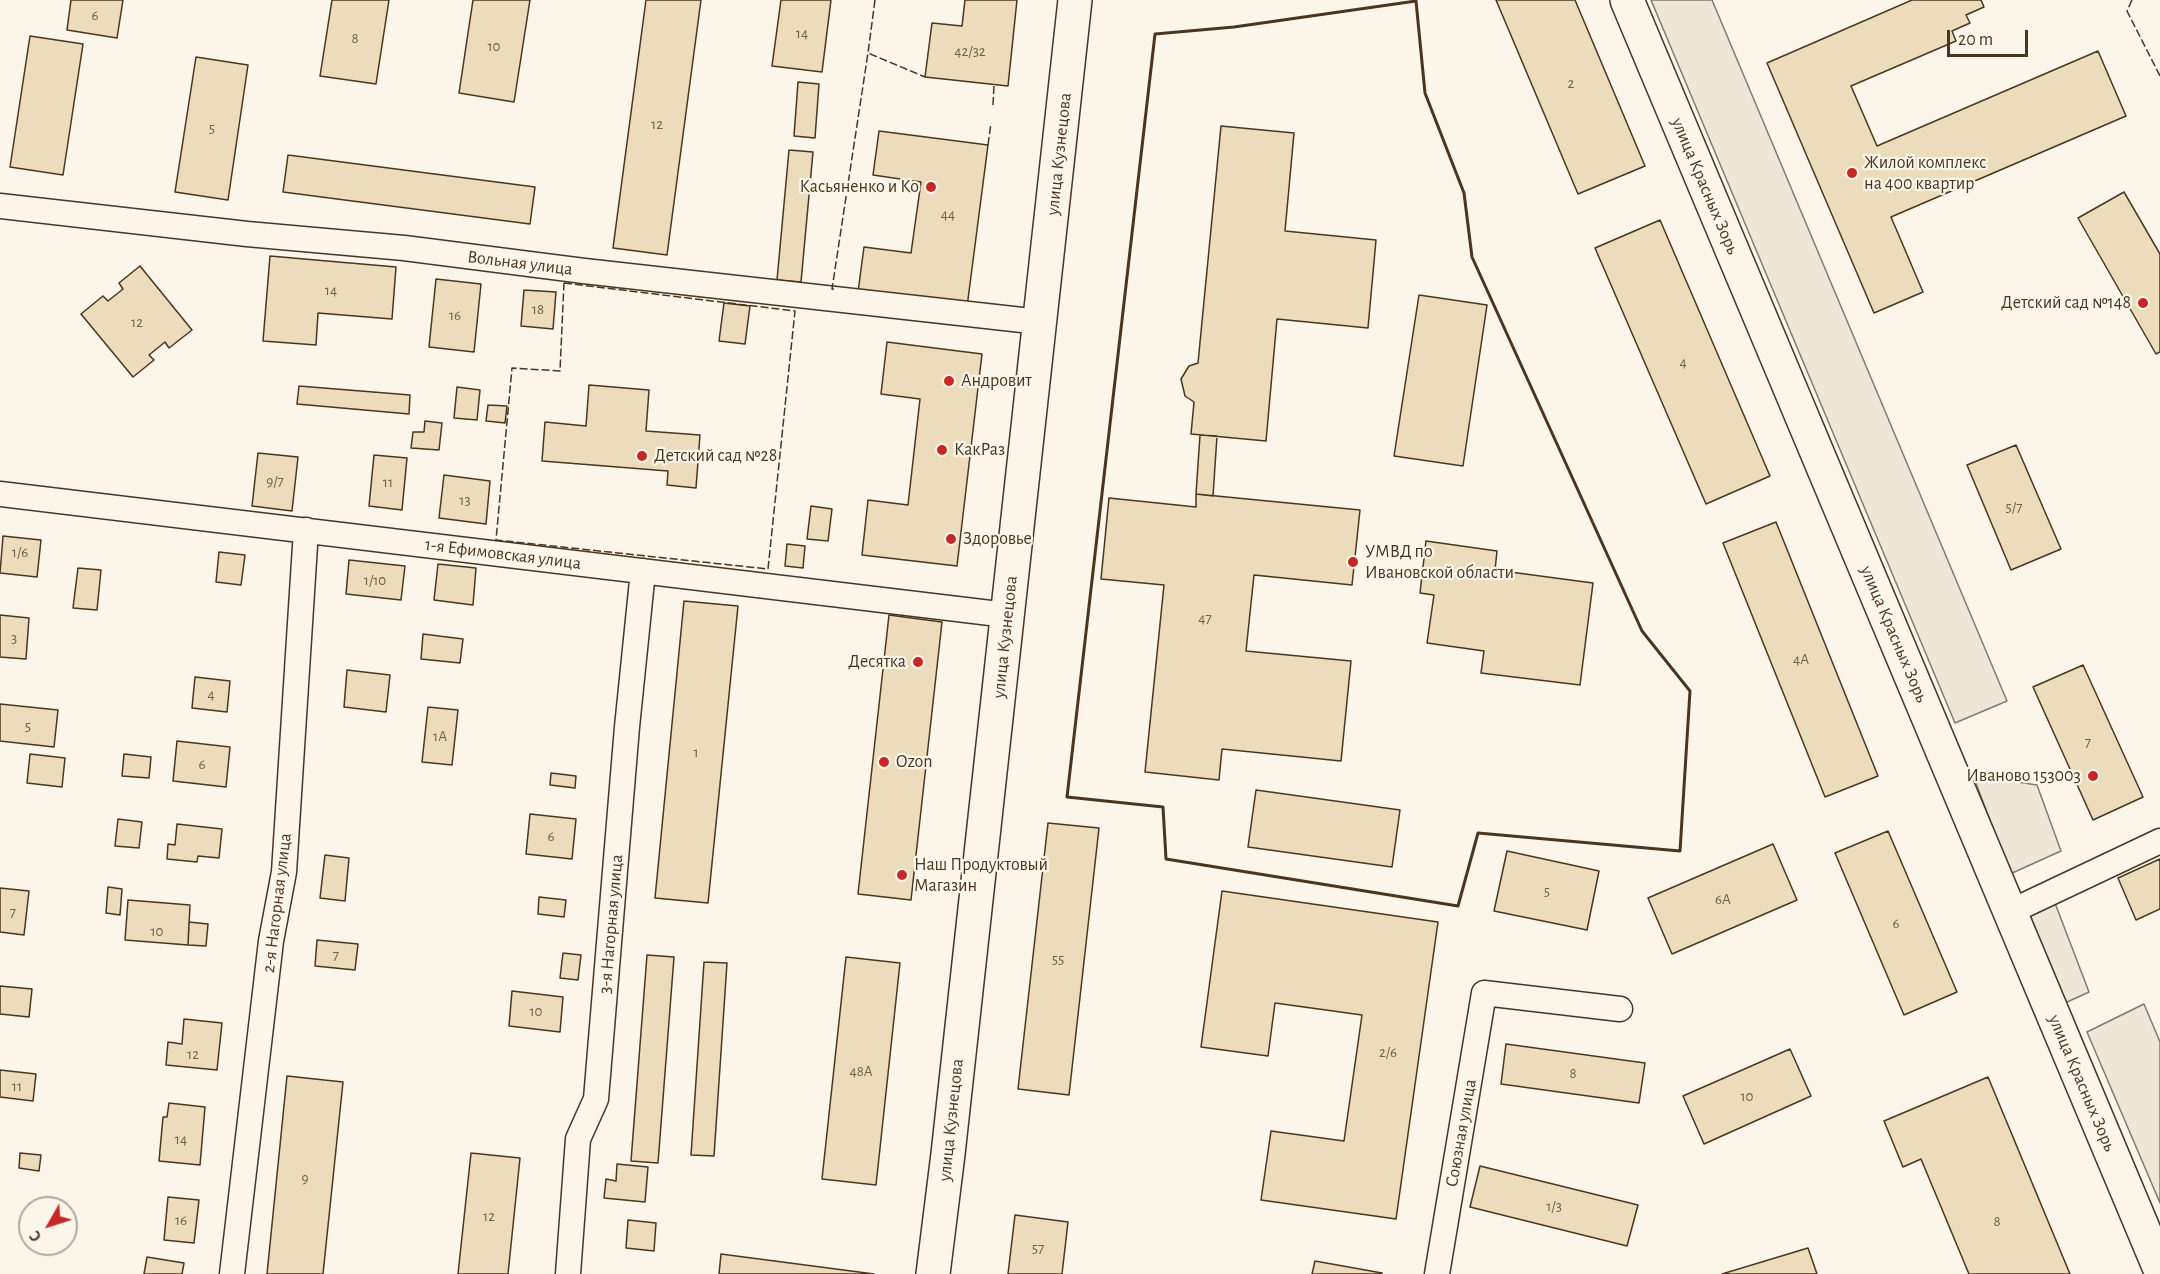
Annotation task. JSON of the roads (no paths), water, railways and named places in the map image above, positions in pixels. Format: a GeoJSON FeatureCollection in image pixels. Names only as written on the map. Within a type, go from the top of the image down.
{"type":"FeatureCollection","features":[{"type":"Feature","properties":{"kind":"street","name":"улица Кузнецова"},"geometry":{"type":"LineString","coordinates":[[933,1274],[1076,0]]}},
{"type":"Feature","properties":{"kind":"street","name":"улица Красных Зорь"},"geometry":{"type":"LineString","coordinates":[[1627,0],[2160,1269]]}},
{"type":"Feature","properties":{"kind":"street","name":"Вольная улица"},"geometry":{"type":"LineString","coordinates":[[0,206],[247,234],[404,248],[584,271],[1040,322]]}},
{"type":"Feature","properties":{"kind":"street","name":"1-я Ефимовская улица"},"geometry":{"type":"LineString","coordinates":[[0,494],[1007,615]]}},
{"type":"Feature","properties":{"kind":"street","name":"2-я Нагорная улица"},"geometry":{"type":"LineString","coordinates":[[232,1274],[271,941],[284,872],[306,530]]}},
{"type":"Feature","properties":{"kind":"street","name":"3-я Нагорная улица"},"geometry":{"type":"LineString","coordinates":[[568,1274],[578,1139],[596,1099],[627,727],[643,571]]}},
{"type":"Feature","properties":{"kind":"street"},"geometry":{"type":"LineString","coordinates":[[2010,912],[2160,841]]}},
{"type":"Feature","properties":{"kind":"street","name":"Союзная улица"},"geometry":{"type":"LineString","coordinates":[[1437,1274],[1484,993],[1620,1010]]}},
{"type":"Feature","properties":{"kind":"place","name":"Жилой комплекс на 400 квартир"},"geometry":{"type":"Point","coordinates":[1852,173]}},
{"type":"Feature","properties":{"kind":"place","name":"Касьяненко и Ко"},"geometry":{"type":"Point","coordinates":[931,187]}},
{"type":"Feature","properties":{"kind":"place","name":"Детский сад №148"},"geometry":{"type":"Point","coordinates":[2143,303]}},
{"type":"Feature","properties":{"kind":"place","name":"Андровит"},"geometry":{"type":"Point","coordinates":[949,381]}},
{"type":"Feature","properties":{"kind":"place","name":"КакРаз"},"geometry":{"type":"Point","coordinates":[942,450]}},
{"type":"Feature","properties":{"kind":"place","name":"Детский сад №28"},"geometry":{"type":"Point","coordinates":[642,456]}},
{"type":"Feature","properties":{"kind":"place","name":"Здоровье"},"geometry":{"type":"Point","coordinates":[951,539]}},
{"type":"Feature","properties":{"kind":"place","name":"УМВД по Ивановской области"},"geometry":{"type":"Point","coordinates":[1353,562]}},
{"type":"Feature","properties":{"kind":"place","name":"Десятка"},"geometry":{"type":"Point","coordinates":[918,662]}},
{"type":"Feature","properties":{"kind":"place","name":"Ozon"},"geometry":{"type":"Point","coordinates":[884,762]}},
{"type":"Feature","properties":{"kind":"place","name":"Иваново 153003"},"geometry":{"type":"Point","coordinates":[2093,776]}},
{"type":"Feature","properties":{"kind":"place","name":"Наш Продуктовый Магазин"},"geometry":{"type":"Point","coordinates":[902,875]}}]}
